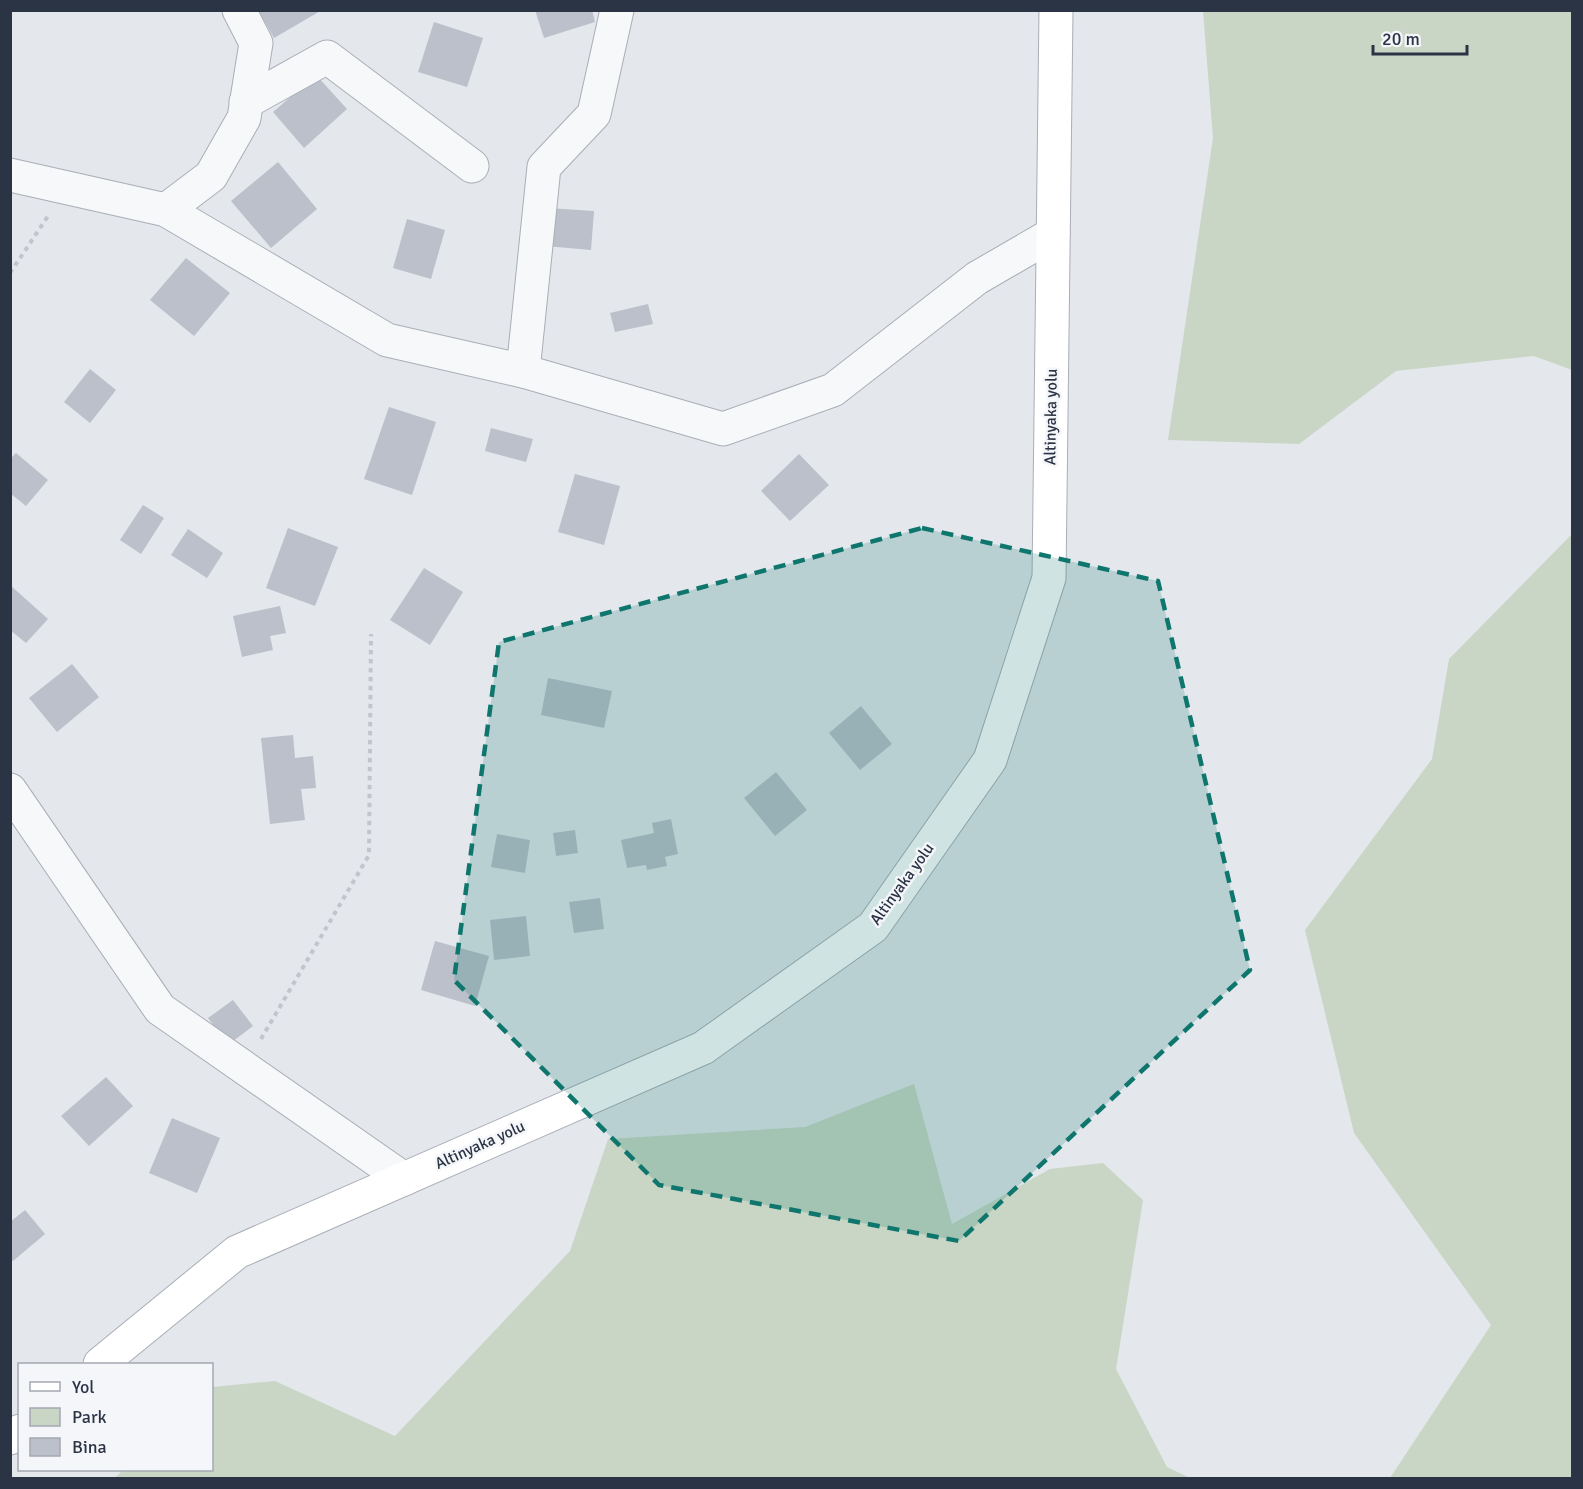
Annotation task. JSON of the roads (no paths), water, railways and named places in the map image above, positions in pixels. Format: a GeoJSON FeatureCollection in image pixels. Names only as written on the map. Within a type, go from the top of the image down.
{"type":"FeatureCollection","features":[{"type":"Feature","properties":{"kind":"main road","name":"Altinyaka yolu"},"geometry":{"type":"LineString","coordinates":[[102,1363],[237,1252],[703,1048],[873,927],[990,760],[1048,578],[1056,10]]}},
{"type":"Feature","properties":{"kind":"street"},"geometry":{"type":"LineString","coordinates":[[166,210],[211,176],[244,118],[256,43],[239,10]]}},
{"type":"Feature","properties":{"kind":"street"},"geometry":{"type":"LineString","coordinates":[[523,371],[544,167],[594,114],[617,10]]}},
{"type":"Feature","properties":{"kind":"street"},"geometry":{"type":"LineString","coordinates":[[246,102],[327,57],[472,166]]}},
{"type":"Feature","properties":{"kind":"street"},"geometry":{"type":"LineString","coordinates":[[10,175],[166,210],[387,340],[523,371],[723,429],[833,390],[977,278],[1053,234]]}},
{"type":"Feature","properties":{"kind":"street"},"geometry":{"type":"LineString","coordinates":[[10,790],[160,1010],[404,1179]]}}]}
